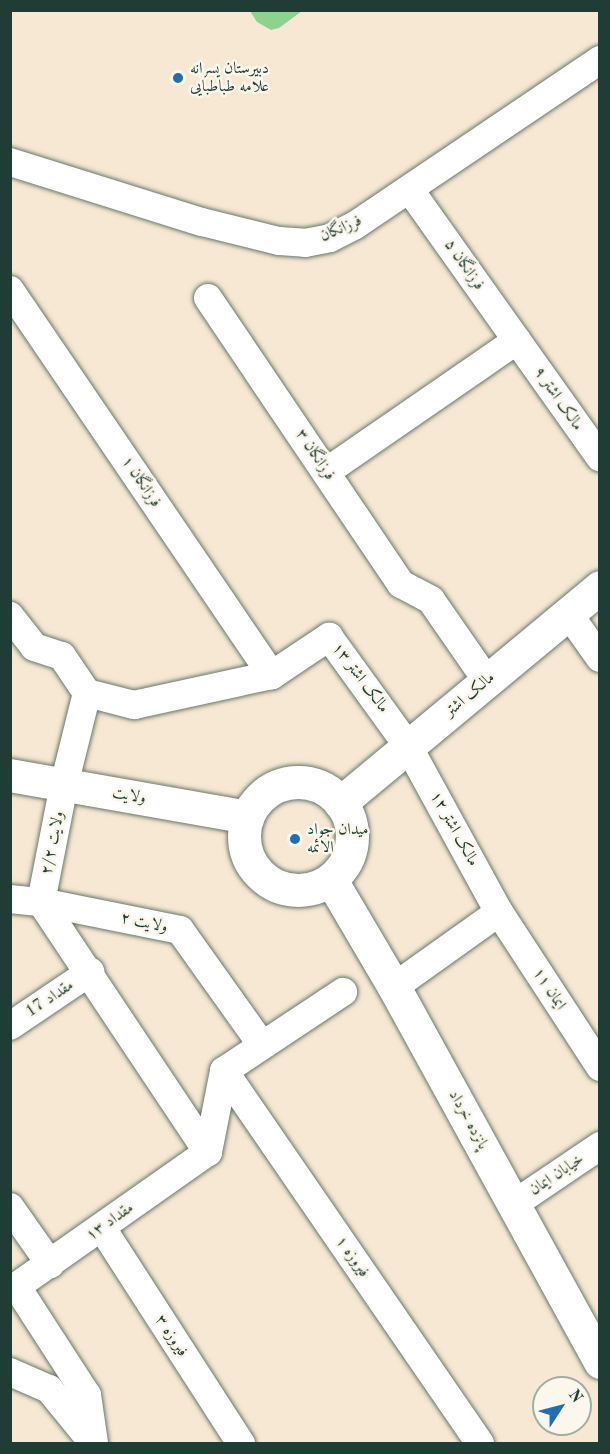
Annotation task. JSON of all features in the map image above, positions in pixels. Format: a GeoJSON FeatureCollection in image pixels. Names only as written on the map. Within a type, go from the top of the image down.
{"type":"FeatureCollection","features":[{"type":"Feature","properties":{"kind":"street","name":"فرزانگان"},"geometry":{"type":"LineString","coordinates":[[10,162],[202,222],[279,241],[305,243],[330,238],[354,226],[600,60]]}},
{"type":"Feature","properties":{"kind":"street","name":"فرزانگان ۵"},"geometry":{"type":"LineString","coordinates":[[410,190],[517,340]]}},
{"type":"Feature","properties":{"kind":"street","name":"فرزانگان ۱"},"geometry":{"type":"LineString","coordinates":[[10,290],[272,675]]}},
{"type":"Feature","properties":{"kind":"street","name":"فرزانگان ۳"},"geometry":{"type":"LineString","coordinates":[[208,298],[401,584],[432,600],[487,681]]}},
{"type":"Feature","properties":{"kind":"street","name":"مالک اشتر ۹"},"geometry":{"type":"LineString","coordinates":[[517,340],[600,458]]}},
{"type":"Feature","properties":{"kind":"street"},"geometry":{"type":"LineString","coordinates":[[326,472],[517,340]]}},
{"type":"Feature","properties":{"kind":"street","name":"مالک اشتر"},"geometry":{"type":"LineString","coordinates":[[340,803],[600,587]]}},
{"type":"Feature","properties":{"kind":"street"},"geometry":{"type":"LineString","coordinates":[[568,613],[600,658]]}},
{"type":"Feature","properties":{"kind":"street"},"geometry":{"type":"LineString","coordinates":[[10,615],[34,647],[62,656],[87,693],[134,705],[272,675]]}},
{"type":"Feature","properties":{"kind":"street","name":"مالک اشتر ۱۳"},"geometry":{"type":"LineString","coordinates":[[272,675],[329,637],[408,746]]}},
{"type":"Feature","properties":{"kind":"street","name":"ولایت ۲/۲"},"geometry":{"type":"LineString","coordinates":[[41,902],[64,785],[87,693]]}},
{"type":"Feature","properties":{"kind":"street","name":"مالک اشتر ۱۲"},"geometry":{"type":"LineString","coordinates":[[408,746],[499,912]]}},
{"type":"Feature","properties":{"kind":"street","name":"ولایت"},"geometry":{"type":"LineString","coordinates":[[10,775],[247,817]]}},
{"type":"Feature","properties":{"kind":"street"},"geometry":{"type":"LineString","coordinates":[[293,782],[308,783],[323,788],[340,803],[347,812],[352,830],[351,849],[344,867],[331,880],[316,888],[298,891],[280,888],[265,880],[253,867],[246,851],[243,834],[247,817],[254,804],[265,793],[293,782]]}},
{"type":"Feature","properties":{"kind":"street","name":"پانزده خرداد"},"geometry":{"type":"LineString","coordinates":[[331,880],[394,987],[600,1362]]}},
{"type":"Feature","properties":{"kind":"street","name":"ولایت ۲"},"geometry":{"type":"LineString","coordinates":[[10,899],[41,902],[180,930],[262,1045]]}},
{"type":"Feature","properties":{"kind":"street"},"geometry":{"type":"LineString","coordinates":[[41,902],[90,972],[208,1152]]}},
{"type":"Feature","properties":{"kind":"street"},"geometry":{"type":"LineString","coordinates":[[394,987],[499,912]]}},
{"type":"Feature","properties":{"kind":"street","name":"ایمان ۱۱"},"geometry":{"type":"LineString","coordinates":[[499,912],[600,1067]]}},
{"type":"Feature","properties":{"kind":"street","name":"مقداد 17"},"geometry":{"type":"LineString","coordinates":[[10,1026],[90,972]]}},
{"type":"Feature","properties":{"kind":"street"},"geometry":{"type":"LineString","coordinates":[[208,1152],[224,1071],[343,992]]}},
{"type":"Feature","properties":{"kind":"street","name":"فیروزه ۱"},"geometry":{"type":"LineString","coordinates":[[224,1071],[480,1443]]}},
{"type":"Feature","properties":{"kind":"street","name":"خیابان ایمان"},"geometry":{"type":"LineString","coordinates":[[514,1204],[600,1146]]}},
{"type":"Feature","properties":{"kind":"street","name":"مقداد ۱۳"},"geometry":{"type":"LineString","coordinates":[[14,1289],[208,1152]]}},
{"type":"Feature","properties":{"kind":"street"},"geometry":{"type":"LineString","coordinates":[[10,1207],[50,1264]]}},
{"type":"Feature","properties":{"kind":"street","name":"فیروزه ۳"},"geometry":{"type":"LineString","coordinates":[[102,1228],[241,1443]]}},
{"type":"Feature","properties":{"kind":"street"},"geometry":{"type":"LineString","coordinates":[[14,1289],[87,1395],[94,1443]]}},
{"type":"Feature","properties":{"kind":"street"},"geometry":{"type":"LineString","coordinates":[[10,1372],[49,1389],[94,1443]]}},
{"type":"Feature","properties":{"kind":"green space"},"geometry":{"type":"Polygon","coordinates":[[[250,11],[302,11],[279,28],[271,30],[257,22],[250,11]]]}},
{"type":"Feature","properties":{"kind":"place","name":"دبیرستان پسرانه علامه طباطبایی"},"geometry":{"type":"Point","coordinates":[178,78]}},
{"type":"Feature","properties":{"kind":"place","name":"میدان جواد الائمه"},"geometry":{"type":"Point","coordinates":[295,839]}}]}
